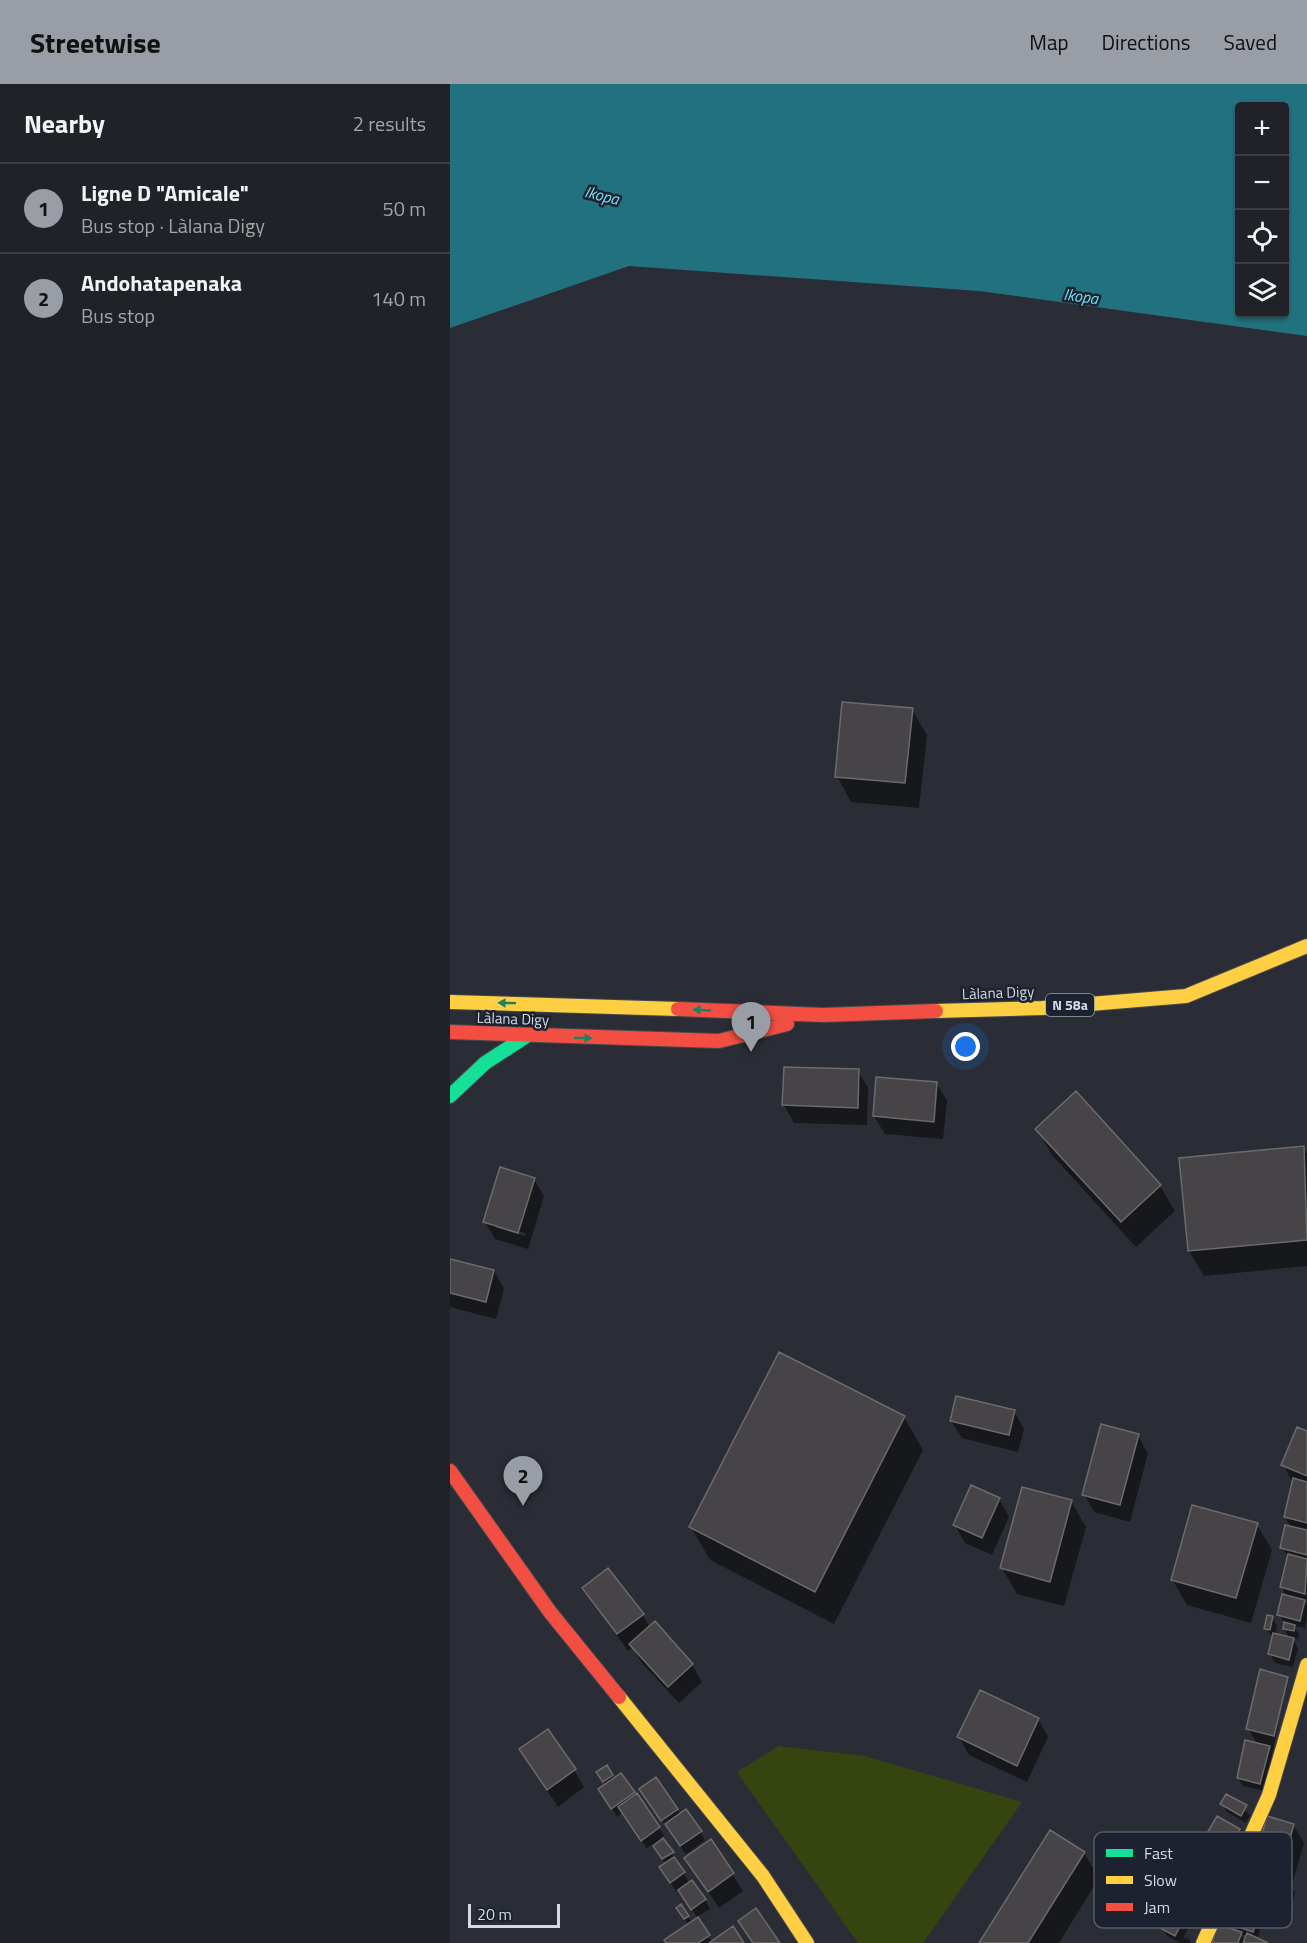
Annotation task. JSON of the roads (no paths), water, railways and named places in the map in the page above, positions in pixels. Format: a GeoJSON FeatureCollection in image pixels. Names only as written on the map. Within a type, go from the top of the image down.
{"type":"FeatureCollection","features":[{"type":"Feature","properties":{"kind":"main road","name":"Làlana Digy"},"geometry":{"type":"LineString","coordinates":[[450,1002],[574,1004],[823,1016],[1042,1008],[1186,996],[1307,946]]}},
{"type":"Feature","properties":{"kind":"main road","name":"Làlana Digy"},"geometry":{"type":"LineString","coordinates":[[450,1032],[719,1041],[823,1016]]}},
{"type":"Feature","properties":{"kind":"main road"},"geometry":{"type":"LineString","coordinates":[[450,1096],[485,1063],[525,1036]]}},
{"type":"Feature","properties":{"kind":"main road"},"geometry":{"type":"LineString","coordinates":[[450,1471],[550,1612],[763,1876],[807,1943]]}},
{"type":"Feature","properties":{"kind":"main road"},"geometry":{"type":"LineString","coordinates":[[1252,1832],[1269,1795],[1307,1665]]}},
{"type":"Feature","properties":{"kind":"main road"},"geometry":{"type":"LineString","coordinates":[[1203,1943],[1210,1928]]}},
{"type":"Feature","properties":{"kind":"water","name":"Ikopa"},"geometry":{"type":"Polygon","coordinates":[[[450,84],[1307,84],[1307,336],[979,291],[629,266],[450,328],[450,84]]]}},
{"type":"Feature","properties":{"kind":"place","name":"Ligne D \"Amicale\""},"geometry":{"type":"Point","coordinates":[751,1052]}},
{"type":"Feature","properties":{"kind":"place","name":"Andohatapenaka"},"geometry":{"type":"Point","coordinates":[523,1506]}}]}
